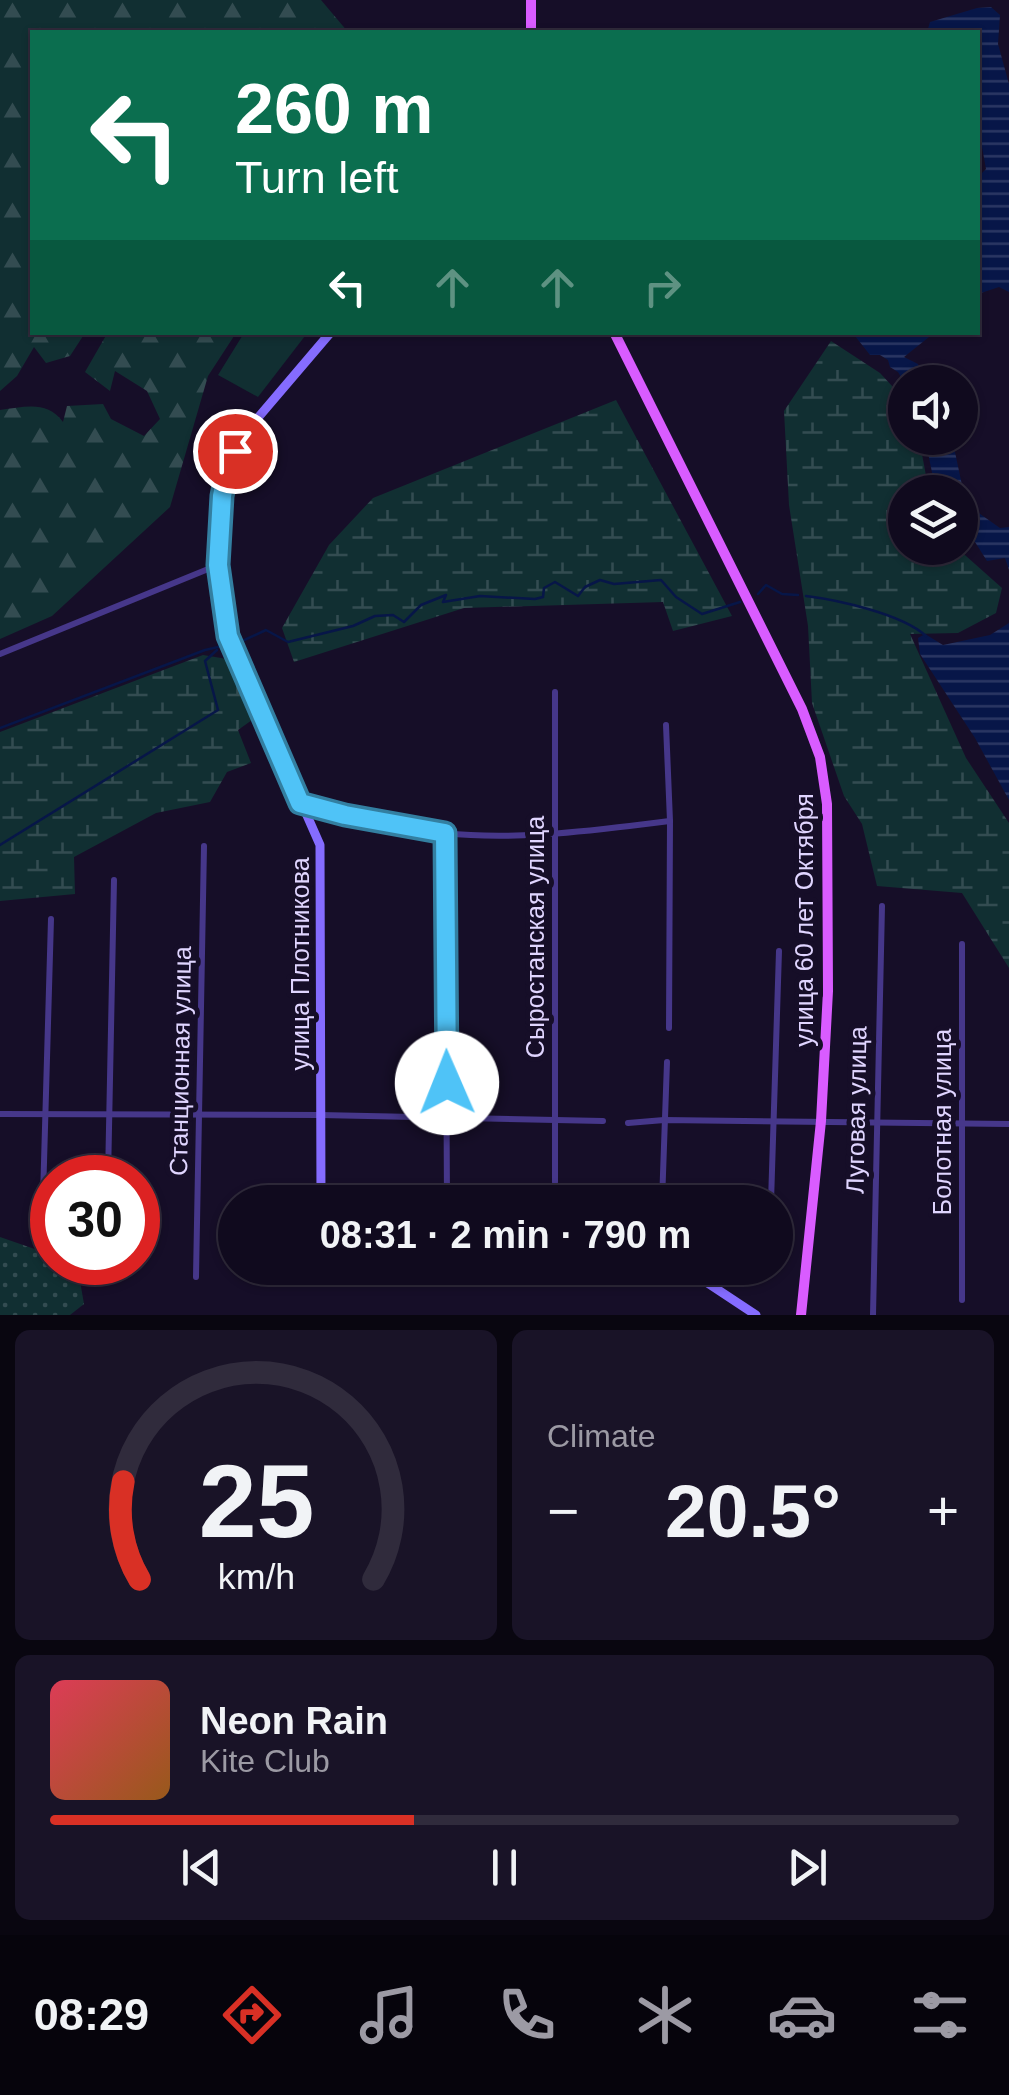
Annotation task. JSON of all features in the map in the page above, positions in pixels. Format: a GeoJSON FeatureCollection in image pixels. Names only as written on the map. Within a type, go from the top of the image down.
{"type":"FeatureCollection","features":[{"type":"Feature","properties":{"kind":"main road"},"geometry":{"type":"LineString","coordinates":[[531,0],[531,30]]}},
{"type":"Feature","properties":{"kind":"main road","name":"улица 60 лет Октября"},"geometry":{"type":"LineString","coordinates":[[615,335],[802,709],[820,757],[827,804],[828,974],[821,1121],[801,1315]]}},
{"type":"Feature","properties":{"kind":"street"},"geometry":{"type":"LineString","coordinates":[[0,654],[218,565],[222,496],[229,461],[245,433],[328,335]]}},
{"type":"Feature","properties":{"kind":"street","name":"улица Плотникова"},"geometry":{"type":"LineString","coordinates":[[218,565],[228,636],[320,844],[320,1185]]}},
{"type":"Feature","properties":{"kind":"street","name":"Сыростанская улица"},"geometry":{"type":"LineString","coordinates":[[555,692],[555,1182]]}},
{"type":"Feature","properties":{"kind":"street"},"geometry":{"type":"LineString","coordinates":[[666,725],[670,1028]]}},
{"type":"Feature","properties":{"kind":"street"},"geometry":{"type":"LineString","coordinates":[[300,803],[345,815],[445,830],[581,832],[670,821]]}},
{"type":"Feature","properties":{"kind":"street"},"geometry":{"type":"LineString","coordinates":[[445,830],[447,1185]]}},
{"type":"Feature","properties":{"kind":"street","name":"Станционная улица"},"geometry":{"type":"LineString","coordinates":[[196,1277],[204,846]]}},
{"type":"Feature","properties":{"kind":"street"},"geometry":{"type":"LineString","coordinates":[[109,1155],[114,880]]}},
{"type":"Feature","properties":{"kind":"street","name":"Луговая улица"},"geometry":{"type":"LineString","coordinates":[[872,1315],[882,906]]}},
{"type":"Feature","properties":{"kind":"street"},"geometry":{"type":"LineString","coordinates":[[44,1155],[51,919]]}},
{"type":"Feature","properties":{"kind":"street","name":"Болотная улица"},"geometry":{"type":"LineString","coordinates":[[962,944],[962,1300]]}},
{"type":"Feature","properties":{"kind":"street"},"geometry":{"type":"LineString","coordinates":[[771,1185],[780,951]]}},
{"type":"Feature","properties":{"kind":"street"},"geometry":{"type":"LineString","coordinates":[[662,1185],[668,1062]]}},
{"type":"Feature","properties":{"kind":"street"},"geometry":{"type":"LineString","coordinates":[[0,1114],[603,1121]]}},
{"type":"Feature","properties":{"kind":"street"},"geometry":{"type":"LineString","coordinates":[[628,1122],[1009,1124]]}},
{"type":"Feature","properties":{"kind":"street"},"geometry":{"type":"LineString","coordinates":[[711,1285],[756,1315]]}},
{"type":"Feature","properties":{"kind":"green space"},"geometry":{"type":"Polygon","coordinates":[[[0,0],[321,0],[346,30],[30,30],[30,335],[84,335],[70,356],[46,363],[34,347],[17,376],[0,391],[0,0]]]}},
{"type":"Feature","properties":{"kind":"green space"},"geometry":{"type":"Polygon","coordinates":[[[106,335],[235,335],[208,376],[170,507],[52,616],[0,639],[0,410],[43,408],[63,422],[67,406],[103,404],[111,419],[144,436],[160,419],[147,391],[115,371],[110,391],[85,372],[106,335]]]}},
{"type":"Feature","properties":{"kind":"green space"},"geometry":{"type":"Polygon","coordinates":[[[243,335],[305,336],[258,397],[218,375],[243,335]]]}},
{"type":"Feature","properties":{"kind":"green space"},"geometry":{"type":"Polygon","coordinates":[[[831,341],[880,373],[888,382],[888,455],[922,455],[926,475],[888,475],[888,565],[976,565],[1002,588],[996,613],[958,633],[910,634],[966,758],[1009,823],[1009,968],[962,893],[877,886],[862,824],[844,796],[812,703],[808,626],[789,505],[784,411],[831,341]]]}},
{"type":"Feature","properties":{"kind":"green space"},"geometry":{"type":"Polygon","coordinates":[[[616,400],[732,616],[673,631],[663,602],[464,608],[294,662],[282,628],[329,545],[373,498],[616,400]]]}},
{"type":"Feature","properties":{"kind":"green space"},"geometry":{"type":"Polygon","coordinates":[[[203,655],[227,659],[252,720],[238,730],[251,763],[227,772],[210,802],[156,813],[74,857],[75,894],[0,901],[0,732],[203,655]]]}},
{"type":"Feature","properties":{"kind":"green space"},"geometry":{"type":"Polygon","coordinates":[[[0,1237],[30,1247],[30,1285],[81,1285],[84,1304],[70,1315],[0,1315],[0,1237]]]}},
{"type":"Feature","properties":{"kind":"shaded area"},"geometry":{"type":"Polygon","coordinates":[[[991,7],[1000,15],[998,44],[1009,84],[1009,292],[999,287],[980,292],[980,175],[986,169],[980,146],[980,30],[928,30],[930,22],[991,7]]]}},
{"type":"Feature","properties":{"kind":"shaded area"},"geometry":{"type":"Polygon","coordinates":[[[852,335],[932,335],[904,357],[918,365],[889,365],[880,355],[870,355],[852,335]]]}},
{"type":"Feature","properties":{"kind":"shaded area"},"geometry":{"type":"Polygon","coordinates":[[[928,455],[956,455],[960,475],[933,475],[928,455]]]}},
{"type":"Feature","properties":{"kind":"shaded area"},"geometry":{"type":"Polygon","coordinates":[[[978,512],[1000,528],[1009,527],[1009,570],[1005,558],[987,561],[978,547],[978,512]]]}},
{"type":"Feature","properties":{"kind":"shaded area"},"geometry":{"type":"Polygon","coordinates":[[[1009,623],[1009,800],[975,738],[920,654],[918,638],[925,634],[943,645],[990,635],[1009,623]]]}},
{"type":"Feature","properties":{"kind":"waterway"},"geometry":{"type":"LineString","coordinates":[[0,728],[266,630],[288,642],[353,626],[375,616],[393,615],[404,622],[421,605],[446,595],[443,602],[480,596],[535,599],[543,597],[544,588],[555,582],[578,596],[585,587],[600,580],[614,584],[661,580],[676,597],[702,614],[740,602]]}},
{"type":"Feature","properties":{"kind":"waterway"},"geometry":{"type":"LineString","coordinates":[[758,594],[766,585],[782,594],[798,595]]}},
{"type":"Feature","properties":{"kind":"waterway"},"geometry":{"type":"LineString","coordinates":[[806,596],[886,615],[926,636]]}},
{"type":"Feature","properties":{"kind":"waterway"},"geometry":{"type":"LineString","coordinates":[[0,845],[218,710],[205,661],[217,650]]}},
{"type":"Feature","properties":{"kind":"route"},"geometry":{"type":"LineString","coordinates":[[235,451],[222,496],[218,565],[228,636],[300,803],[445,833],[447,1083]]}}]}
